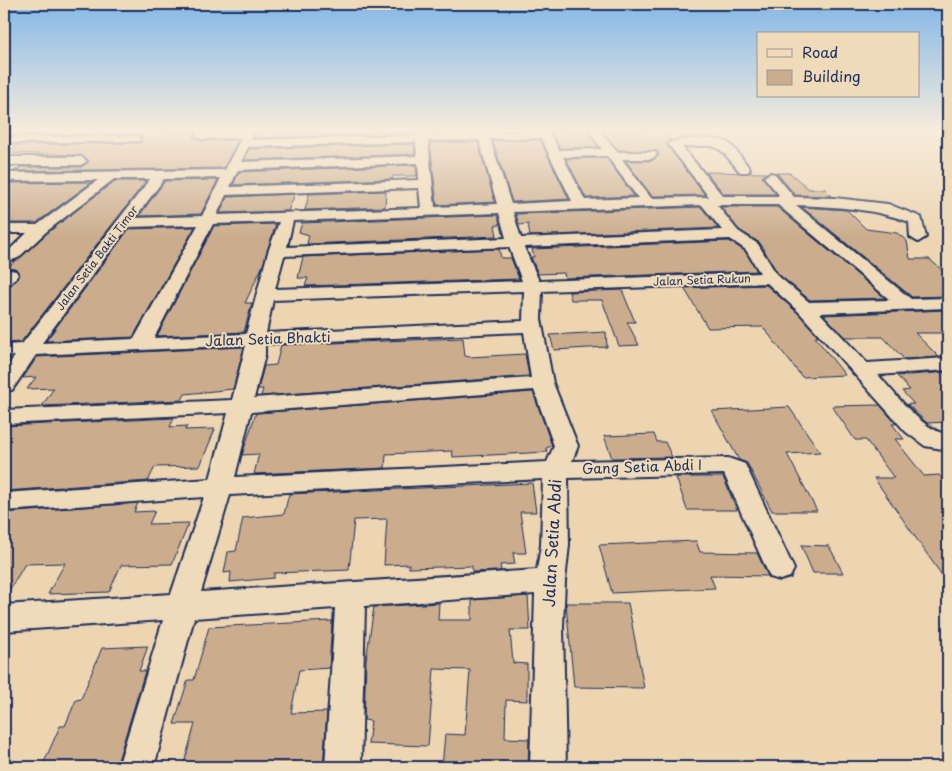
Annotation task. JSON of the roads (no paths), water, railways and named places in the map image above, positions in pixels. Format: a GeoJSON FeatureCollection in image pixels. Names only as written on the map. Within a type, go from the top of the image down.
{"type":"FeatureCollection","features":[{"type":"Feature","properties":{"kind":"street"},"geometry":{"type":"LineString","coordinates":[[143,341],[207,220],[233,166]]}},
{"type":"Feature","properties":{"kind":"street"},"geometry":{"type":"LineString","coordinates":[[4,177],[161,174],[301,166]]}},
{"type":"Feature","properties":{"kind":"street"},"geometry":{"type":"LineString","coordinates":[[424,166],[428,212]]}},
{"type":"Feature","properties":{"kind":"street"},"geometry":{"type":"LineString","coordinates":[[493,166],[515,244],[533,286]]}},
{"type":"Feature","properties":{"kind":"street"},"geometry":{"type":"LineString","coordinates":[[562,166],[580,206]]}},
{"type":"Feature","properties":{"kind":"street"},"geometry":{"type":"LineString","coordinates":[[621,166],[648,203]]}},
{"type":"Feature","properties":{"kind":"street","name":"Jalan Setia Rukun"},"geometry":{"type":"LineString","coordinates":[[265,295],[771,278],[752,247],[732,234],[714,202],[689,166]]}},
{"type":"Feature","properties":{"kind":"street","name":"Jalan Setia Bakti Timor"},"geometry":{"type":"LineString","coordinates":[[4,386],[31,346],[161,174]]}},
{"type":"Feature","properties":{"kind":"street"},"geometry":{"type":"LineString","coordinates":[[12,255],[41,229],[112,175]]}},
{"type":"Feature","properties":{"kind":"street"},"geometry":{"type":"LineString","coordinates":[[770,177],[787,196],[784,200]]}},
{"type":"Feature","properties":{"kind":"street"},"geometry":{"type":"LineString","coordinates":[[221,191],[426,184]]}},
{"type":"Feature","properties":{"kind":"street"},"geometry":{"type":"LineString","coordinates":[[784,200],[906,304]]}},
{"type":"Feature","properties":{"kind":"street"},"geometry":{"type":"LineString","coordinates":[[124,223],[506,210],[648,203],[784,200],[829,201],[902,211],[916,220],[918,237]]}},
{"type":"Feature","properties":{"kind":"street"},"geometry":{"type":"LineString","coordinates":[[136,767],[182,606],[220,487],[254,356],[256,336],[265,295],[287,218]]}},
{"type":"Feature","properties":{"kind":"street"},"geometry":{"type":"LineString","coordinates":[[4,229],[41,229]]}},
{"type":"Feature","properties":{"kind":"street"},"geometry":{"type":"LineString","coordinates":[[276,252],[732,234]]}},
{"type":"Feature","properties":{"kind":"street"},"geometry":{"type":"LineString","coordinates":[[771,278],[805,308],[860,370],[924,436],[932,441],[948,442]]}},
{"type":"Feature","properties":{"kind":"street","name":"Jalan Setia Abdi"},"geometry":{"type":"LineString","coordinates":[[533,286],[533,322],[542,383],[566,446],[556,470],[555,545],[550,581],[548,767]]}},
{"type":"Feature","properties":{"kind":"street"},"geometry":{"type":"LineString","coordinates":[[805,308],[948,303]]}},
{"type":"Feature","properties":{"kind":"street","name":"Jalan Setia Bhakti"},"geometry":{"type":"LineString","coordinates":[[4,351],[31,346],[533,322]]}},
{"type":"Feature","properties":{"kind":"street","name":"Jalan Setia Bhakti"},"geometry":{"type":"LineString","coordinates":[[4,341],[31,346]]}},
{"type":"Feature","properties":{"kind":"street"},"geometry":{"type":"LineString","coordinates":[[860,370],[948,364]]}},
{"type":"Feature","properties":{"kind":"street"},"geometry":{"type":"LineString","coordinates":[[4,417],[242,406],[542,383]]}},
{"type":"Feature","properties":{"kind":"street","name":"Gang Setia Abdi I"},"geometry":{"type":"LineString","coordinates":[[4,502],[220,487],[556,470],[728,466],[736,470],[780,569]]}},
{"type":"Feature","properties":{"kind":"street"},"geometry":{"type":"LineString","coordinates":[[4,618],[550,581]]}},
{"type":"Feature","properties":{"kind":"street"},"geometry":{"type":"LineString","coordinates":[[343,767],[351,594]]}}]}
